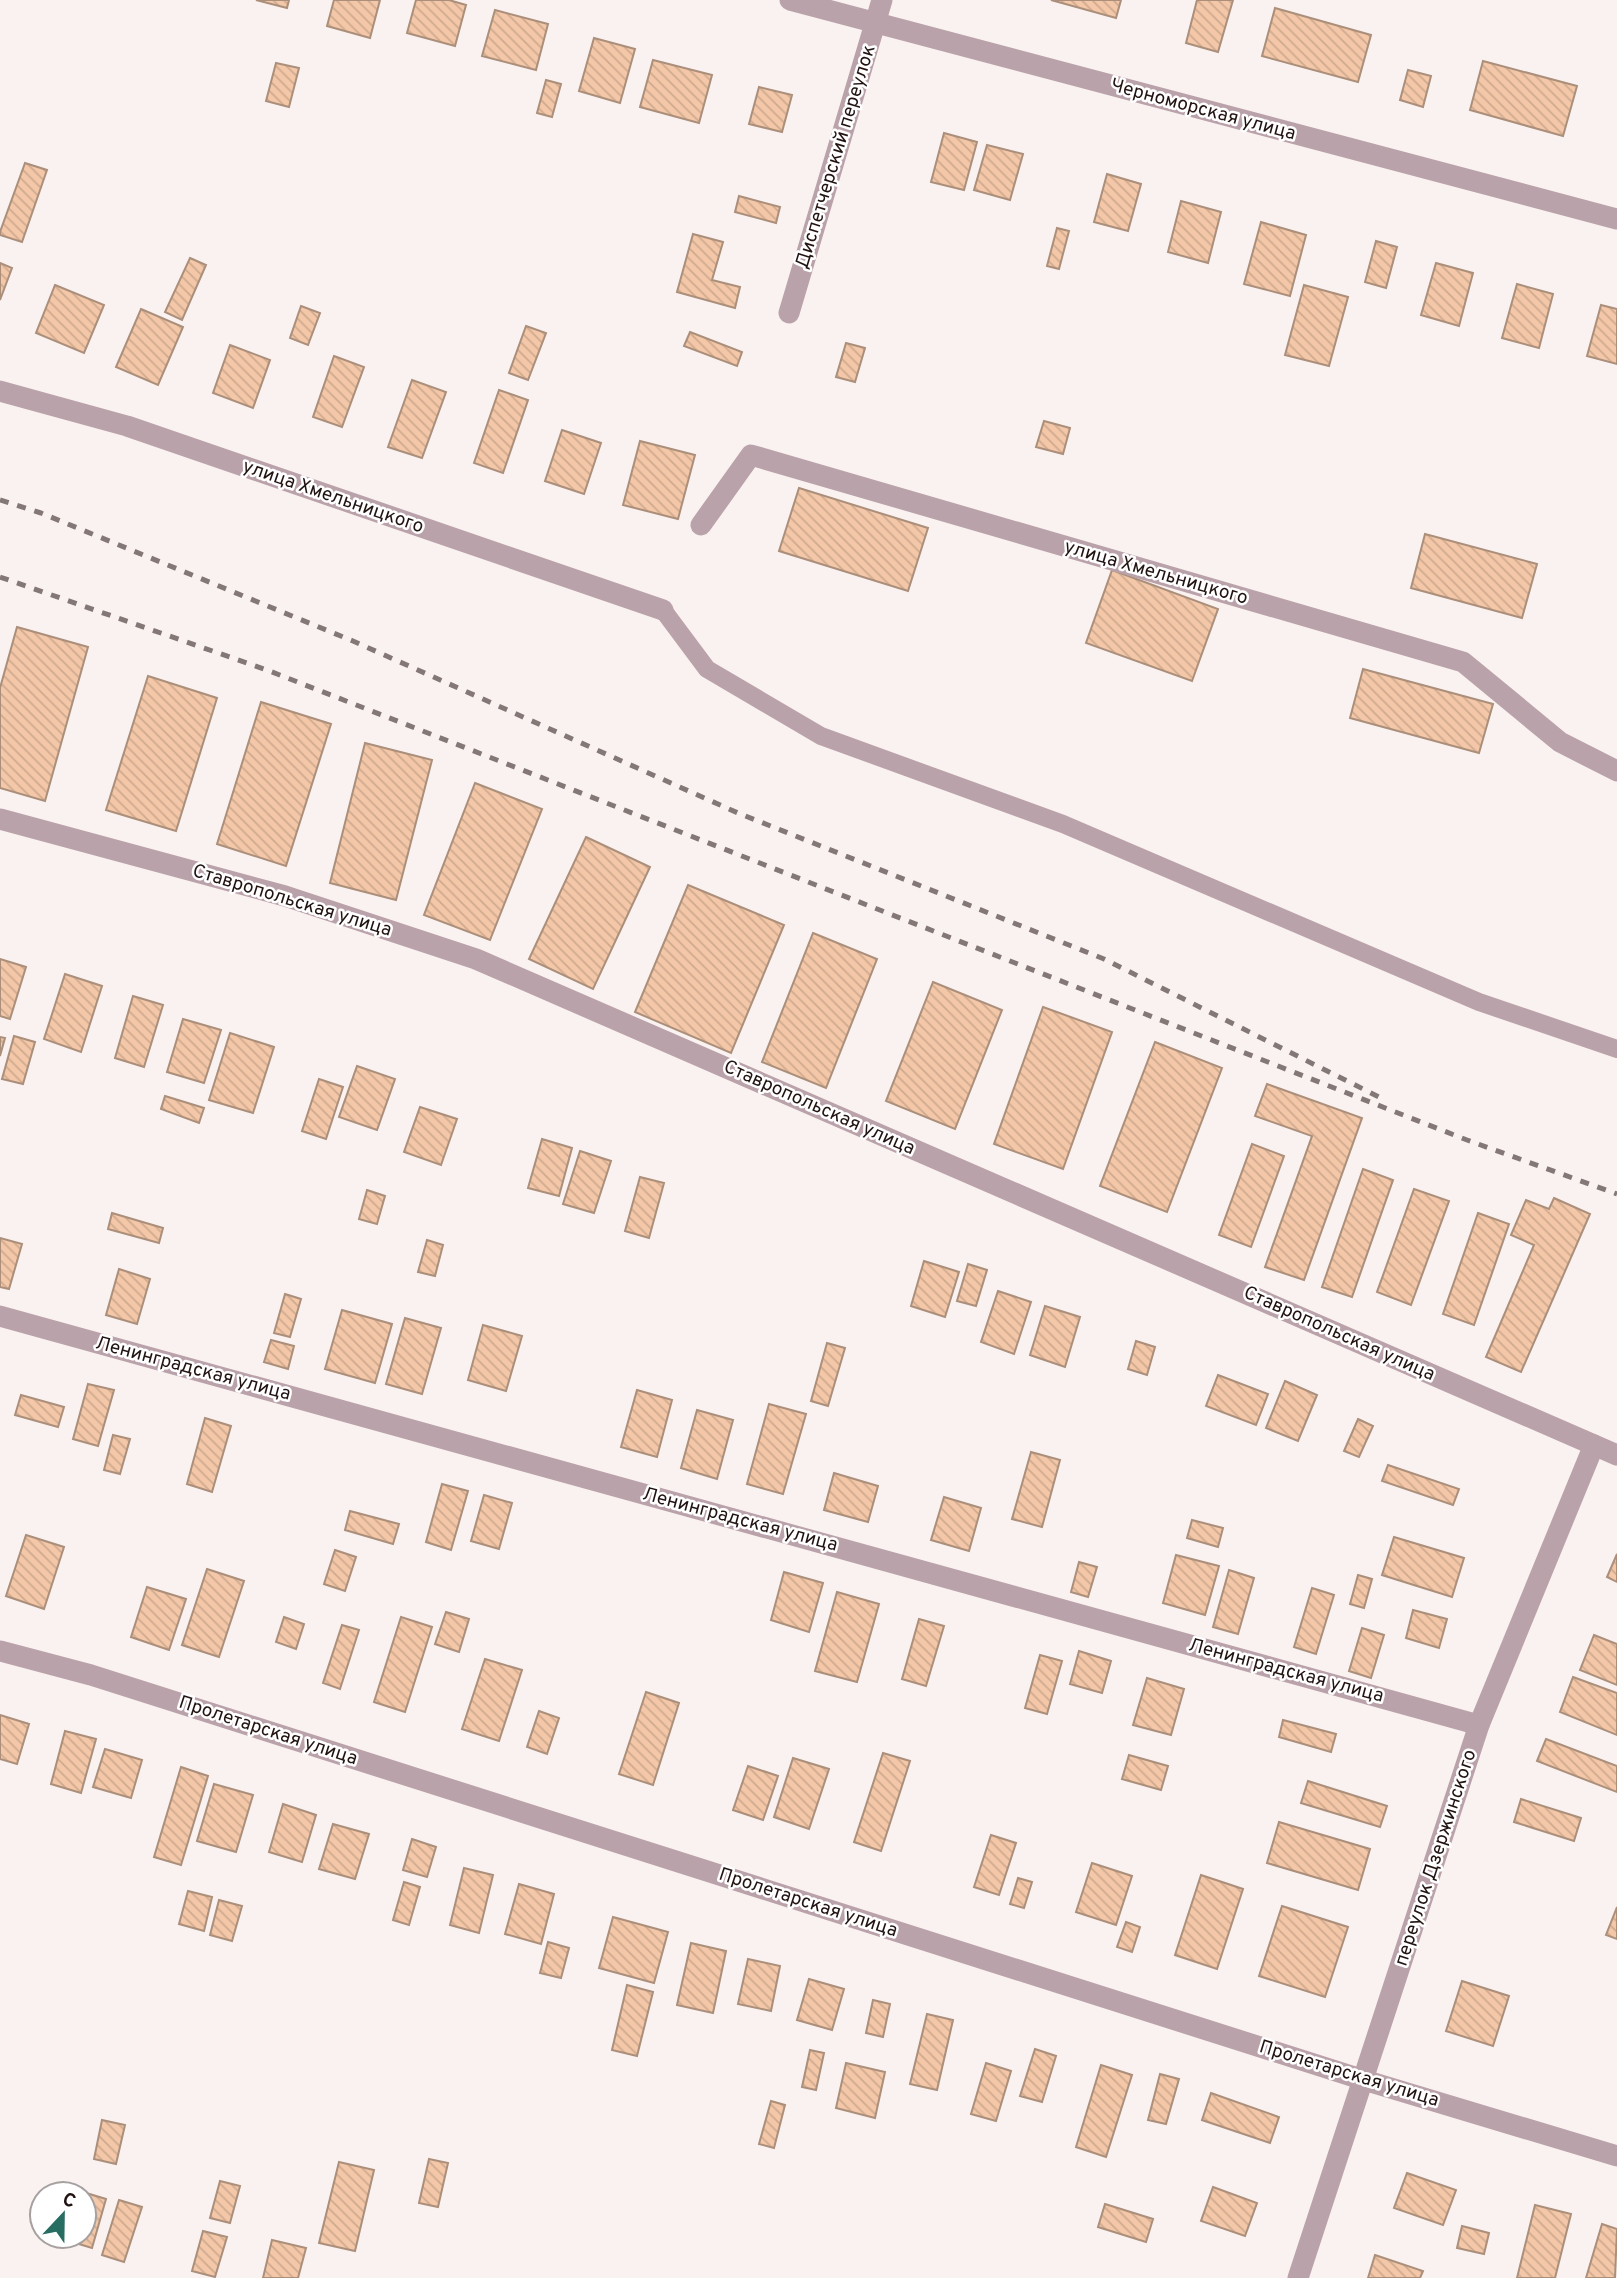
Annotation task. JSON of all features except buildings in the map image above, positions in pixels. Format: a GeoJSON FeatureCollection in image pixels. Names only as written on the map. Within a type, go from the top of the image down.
{"type":"FeatureCollection","features":[{"type":"Feature","properties":{"kind":"street","name":"Черноморская улица"},"geometry":{"type":"LineString","coordinates":[[790,0],[1617,219]]}},
{"type":"Feature","properties":{"kind":"street","name":"Диспетчерский переулок"},"geometry":{"type":"LineString","coordinates":[[789,313],[882,0]]}},
{"type":"Feature","properties":{"kind":"street","name":"улица Хмельницкого"},"geometry":{"type":"LineString","coordinates":[[0,391],[127,426],[663,610]]}},
{"type":"Feature","properties":{"kind":"street","name":"улица Хмельницкого"},"geometry":{"type":"LineString","coordinates":[[701,525],[751,455],[1463,662],[1560,742],[1617,771]]}},
{"type":"Feature","properties":{"kind":"street","name":"Ставропольская улица"},"geometry":{"type":"LineString","coordinates":[[0,819],[285,896],[476,959],[1617,1455]]}},
{"type":"Feature","properties":{"kind":"street","name":"Ленинградская улица"},"geometry":{"type":"LineString","coordinates":[[0,1316],[1479,1725]]}},
{"type":"Feature","properties":{"kind":"street","name":"переулок Дзержинского"},"geometry":{"type":"LineString","coordinates":[[1298,2278],[1479,1725],[1594,1445]]}},
{"type":"Feature","properties":{"kind":"street","name":"Пролетарская улица"},"geometry":{"type":"LineString","coordinates":[[0,1651],[91,1675],[1364,2080],[1617,2156]]}},
{"type":"Feature","properties":{"kind":"lane"},"geometry":{"type":"LineString","coordinates":[[663,610],[707,669],[821,736],[1063,824],[1479,1002],[1617,1049]]}},
{"type":"Feature","properties":{"kind":"railway"},"geometry":{"type":"LineString","coordinates":[[0,500],[41,513],[353,641],[738,813],[1104,959],[1379,1097]]}},
{"type":"Feature","properties":{"kind":"railway"},"geometry":{"type":"LineString","coordinates":[[0,577],[267,670],[1467,1140],[1617,1194]]}}]}
